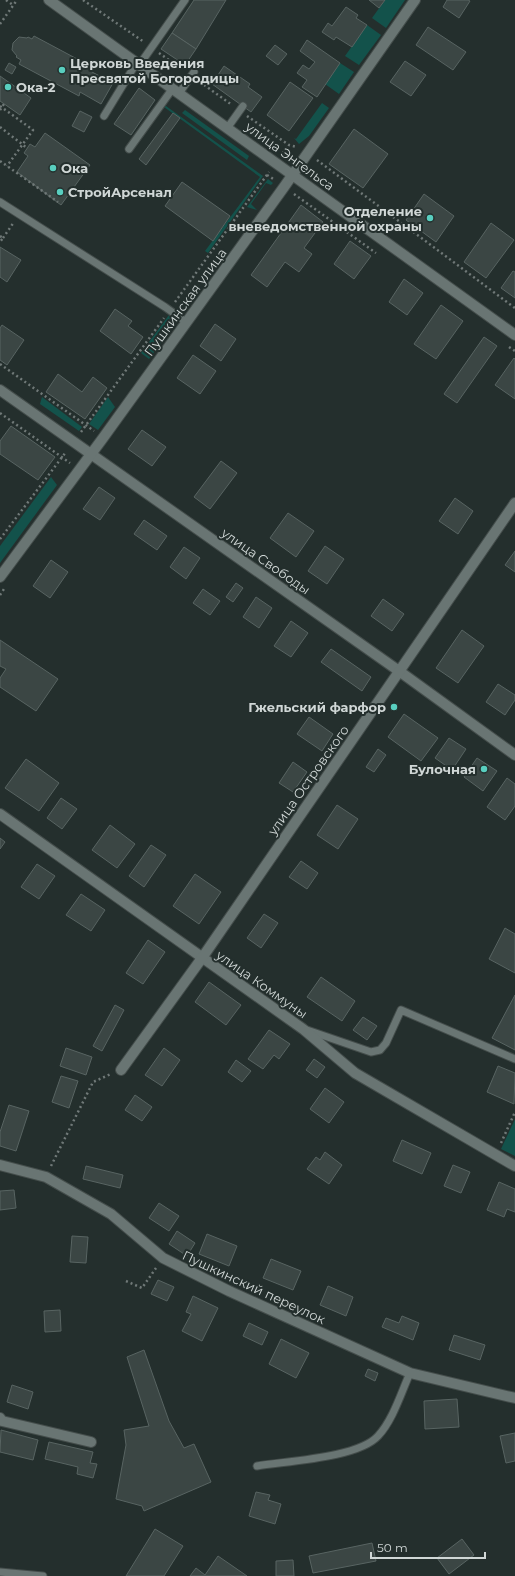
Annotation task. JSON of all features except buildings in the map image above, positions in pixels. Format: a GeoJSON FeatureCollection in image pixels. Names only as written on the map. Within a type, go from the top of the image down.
{"type":"FeatureCollection","features":[{"type":"Feature","properties":{"kind":"street","name":"улица Энгельса"},"geometry":{"type":"LineString","coordinates":[[49,0],[139,63],[515,335]]}},
{"type":"Feature","properties":{"kind":"street","name":"Пушкинская улица"},"geometry":{"type":"LineString","coordinates":[[0,577],[103,438],[293,174],[415,0]]}},
{"type":"Feature","properties":{"kind":"street","name":"улица Свободы"},"geometry":{"type":"LineString","coordinates":[[0,390],[399,671],[515,755]]}},
{"type":"Feature","properties":{"kind":"street","name":"улица Островского"},"geometry":{"type":"LineString","coordinates":[[121,1070],[202,958],[515,503]]}},
{"type":"Feature","properties":{"kind":"street","name":"улица Коммуны"},"geometry":{"type":"LineString","coordinates":[[0,814],[303,1029],[355,1073],[515,1166]]}},
{"type":"Feature","properties":{"kind":"street","name":"Пушкинский переулок"},"geometry":{"type":"LineString","coordinates":[[0,1165],[46,1177],[111,1214],[163,1258],[230,1292],[410,1373],[515,1398]]}},
{"type":"Feature","properties":{"kind":"street"},"geometry":{"type":"LineString","coordinates":[[0,1418],[2,1421],[91,1442]]}},
{"type":"Feature","properties":{"kind":"lane"},"geometry":{"type":"LineString","coordinates":[[104,116],[139,63],[152,48],[185,0]]}},
{"type":"Feature","properties":{"kind":"lane"},"geometry":{"type":"LineString","coordinates":[[130,149],[176,90],[193,74]]}},
{"type":"Feature","properties":{"kind":"lane"},"geometry":{"type":"LineString","coordinates":[[228,127],[242,108]]}},
{"type":"Feature","properties":{"kind":"lane"},"geometry":{"type":"LineString","coordinates":[[0,202],[186,322]]}},
{"type":"Feature","properties":{"kind":"lane"},"geometry":{"type":"LineString","coordinates":[[303,1029],[371,1052],[380,1050],[386,1043],[401,1010],[515,1059]]}},
{"type":"Feature","properties":{"kind":"lane"},"geometry":{"type":"LineString","coordinates":[[257,1466],[350,1452],[366,1446],[378,1437],[385,1426],[410,1373]]}},
{"type":"Feature","properties":{"kind":"lane"},"geometry":{"type":"LineString","coordinates":[[0,1572],[43,1576]]}},
{"type":"Feature","properties":{"kind":"path"},"geometry":{"type":"LineString","coordinates":[[6,0],[13,5]]}},
{"type":"Feature","properties":{"kind":"path"},"geometry":{"type":"LineString","coordinates":[[0,24],[17,0]]}},
{"type":"Feature","properties":{"kind":"path"},"geometry":{"type":"LineString","coordinates":[[83,0],[242,108],[289,145],[299,148]]}},
{"type":"Feature","properties":{"kind":"path"},"geometry":{"type":"LineString","coordinates":[[4,104],[1,108],[33,130],[7,166]]}},
{"type":"Feature","properties":{"kind":"path"},"geometry":{"type":"LineString","coordinates":[[0,127],[27,148]]}},
{"type":"Feature","properties":{"kind":"path"},"geometry":{"type":"LineString","coordinates":[[282,155],[289,145]]}},
{"type":"Feature","properties":{"kind":"path"},"geometry":{"type":"LineString","coordinates":[[313,158],[515,308]]}},
{"type":"Feature","properties":{"kind":"path"},"geometry":{"type":"LineString","coordinates":[[0,161],[58,202]]}},
{"type":"Feature","properties":{"kind":"path"},"geometry":{"type":"LineString","coordinates":[[0,539],[73,442],[87,426],[266,176],[278,183]]}},
{"type":"Feature","properties":{"kind":"path"},"geometry":{"type":"LineString","coordinates":[[0,242],[1,237],[18,214]]}},
{"type":"Feature","properties":{"kind":"path"},"geometry":{"type":"LineString","coordinates":[[0,364],[103,438]]}},
{"type":"Feature","properties":{"kind":"path"},"geometry":{"type":"LineString","coordinates":[[0,413],[79,469]]}},
{"type":"Feature","properties":{"kind":"path"},"geometry":{"type":"LineString","coordinates":[[46,1177],[93,1082],[121,1070]]}},
{"type":"Feature","properties":{"kind":"path"},"geometry":{"type":"LineString","coordinates":[[496,1154],[515,1112]]}},
{"type":"Feature","properties":{"kind":"path"},"geometry":{"type":"LineString","coordinates":[[126,1281],[142,1288],[163,1258]]}},
{"type":"Feature","properties":{"kind":"green space"},"geometry":{"type":"Polygon","coordinates":[[[385,0],[405,0],[386,28],[372,18],[385,0]]]}},
{"type":"Feature","properties":{"kind":"green space"},"geometry":{"type":"Polygon","coordinates":[[[367,25],[381,35],[359,65],[345,56],[367,25]]]}},
{"type":"Feature","properties":{"kind":"green space"},"geometry":{"type":"Polygon","coordinates":[[[340,63],[354,72],[339,94],[325,84],[340,63]]]}},
{"type":"Feature","properties":{"kind":"green space"},"geometry":{"type":"Polygon","coordinates":[[[322,103],[329,108],[309,136],[299,144],[294,138],[296,139],[322,103]]]}},
{"type":"Feature","properties":{"kind":"green space"},"geometry":{"type":"Polygon","coordinates":[[[166,106],[263,176],[208,253],[205,251],[260,177],[164,107],[166,106]]]}},
{"type":"Feature","properties":{"kind":"green space"},"geometry":{"type":"Polygon","coordinates":[[[185,110],[249,156],[247,160],[182,113],[185,110]]]}},
{"type":"Feature","properties":{"kind":"green space"},"geometry":{"type":"Polygon","coordinates":[[[268,179],[273,183],[271,185],[266,183],[251,204],[257,210],[247,207],[268,179]]]}},
{"type":"Feature","properties":{"kind":"green space"},"geometry":{"type":"Polygon","coordinates":[[[169,315],[174,325],[149,359],[141,353],[169,315]]]}},
{"type":"Feature","properties":{"kind":"green space"},"geometry":{"type":"Polygon","coordinates":[[[42,397],[82,427],[79,431],[40,404],[42,397]]]}},
{"type":"Feature","properties":{"kind":"green space"},"geometry":{"type":"Polygon","coordinates":[[[108,397],[115,407],[98,430],[89,424],[108,397]]]}},
{"type":"Feature","properties":{"kind":"green space"},"geometry":{"type":"Polygon","coordinates":[[[51,477],[57,485],[0,563],[0,546],[51,477]]]}},
{"type":"Feature","properties":{"kind":"green space"},"geometry":{"type":"Polygon","coordinates":[[[515,1119],[515,1156],[501,1149],[515,1119]]]}},
{"type":"Feature","properties":{"kind":"place","name":"Церковь Введения Пресвятой Богородицы"},"geometry":{"type":"Point","coordinates":[62,70]}},
{"type":"Feature","properties":{"kind":"place","name":"Ока-2"},"geometry":{"type":"Point","coordinates":[8,87]}},
{"type":"Feature","properties":{"kind":"place","name":"Ока"},"geometry":{"type":"Point","coordinates":[53,168]}},
{"type":"Feature","properties":{"kind":"place","name":"СтройАрсенал"},"geometry":{"type":"Point","coordinates":[60,192]}},
{"type":"Feature","properties":{"kind":"place","name":"Отделение вневедомственной охраны"},"geometry":{"type":"Point","coordinates":[430,218]}},
{"type":"Feature","properties":{"kind":"place","name":"Гжельский фарфор"},"geometry":{"type":"Point","coordinates":[394,707]}},
{"type":"Feature","properties":{"kind":"place","name":"Булочная"},"geometry":{"type":"Point","coordinates":[484,769]}}]}
